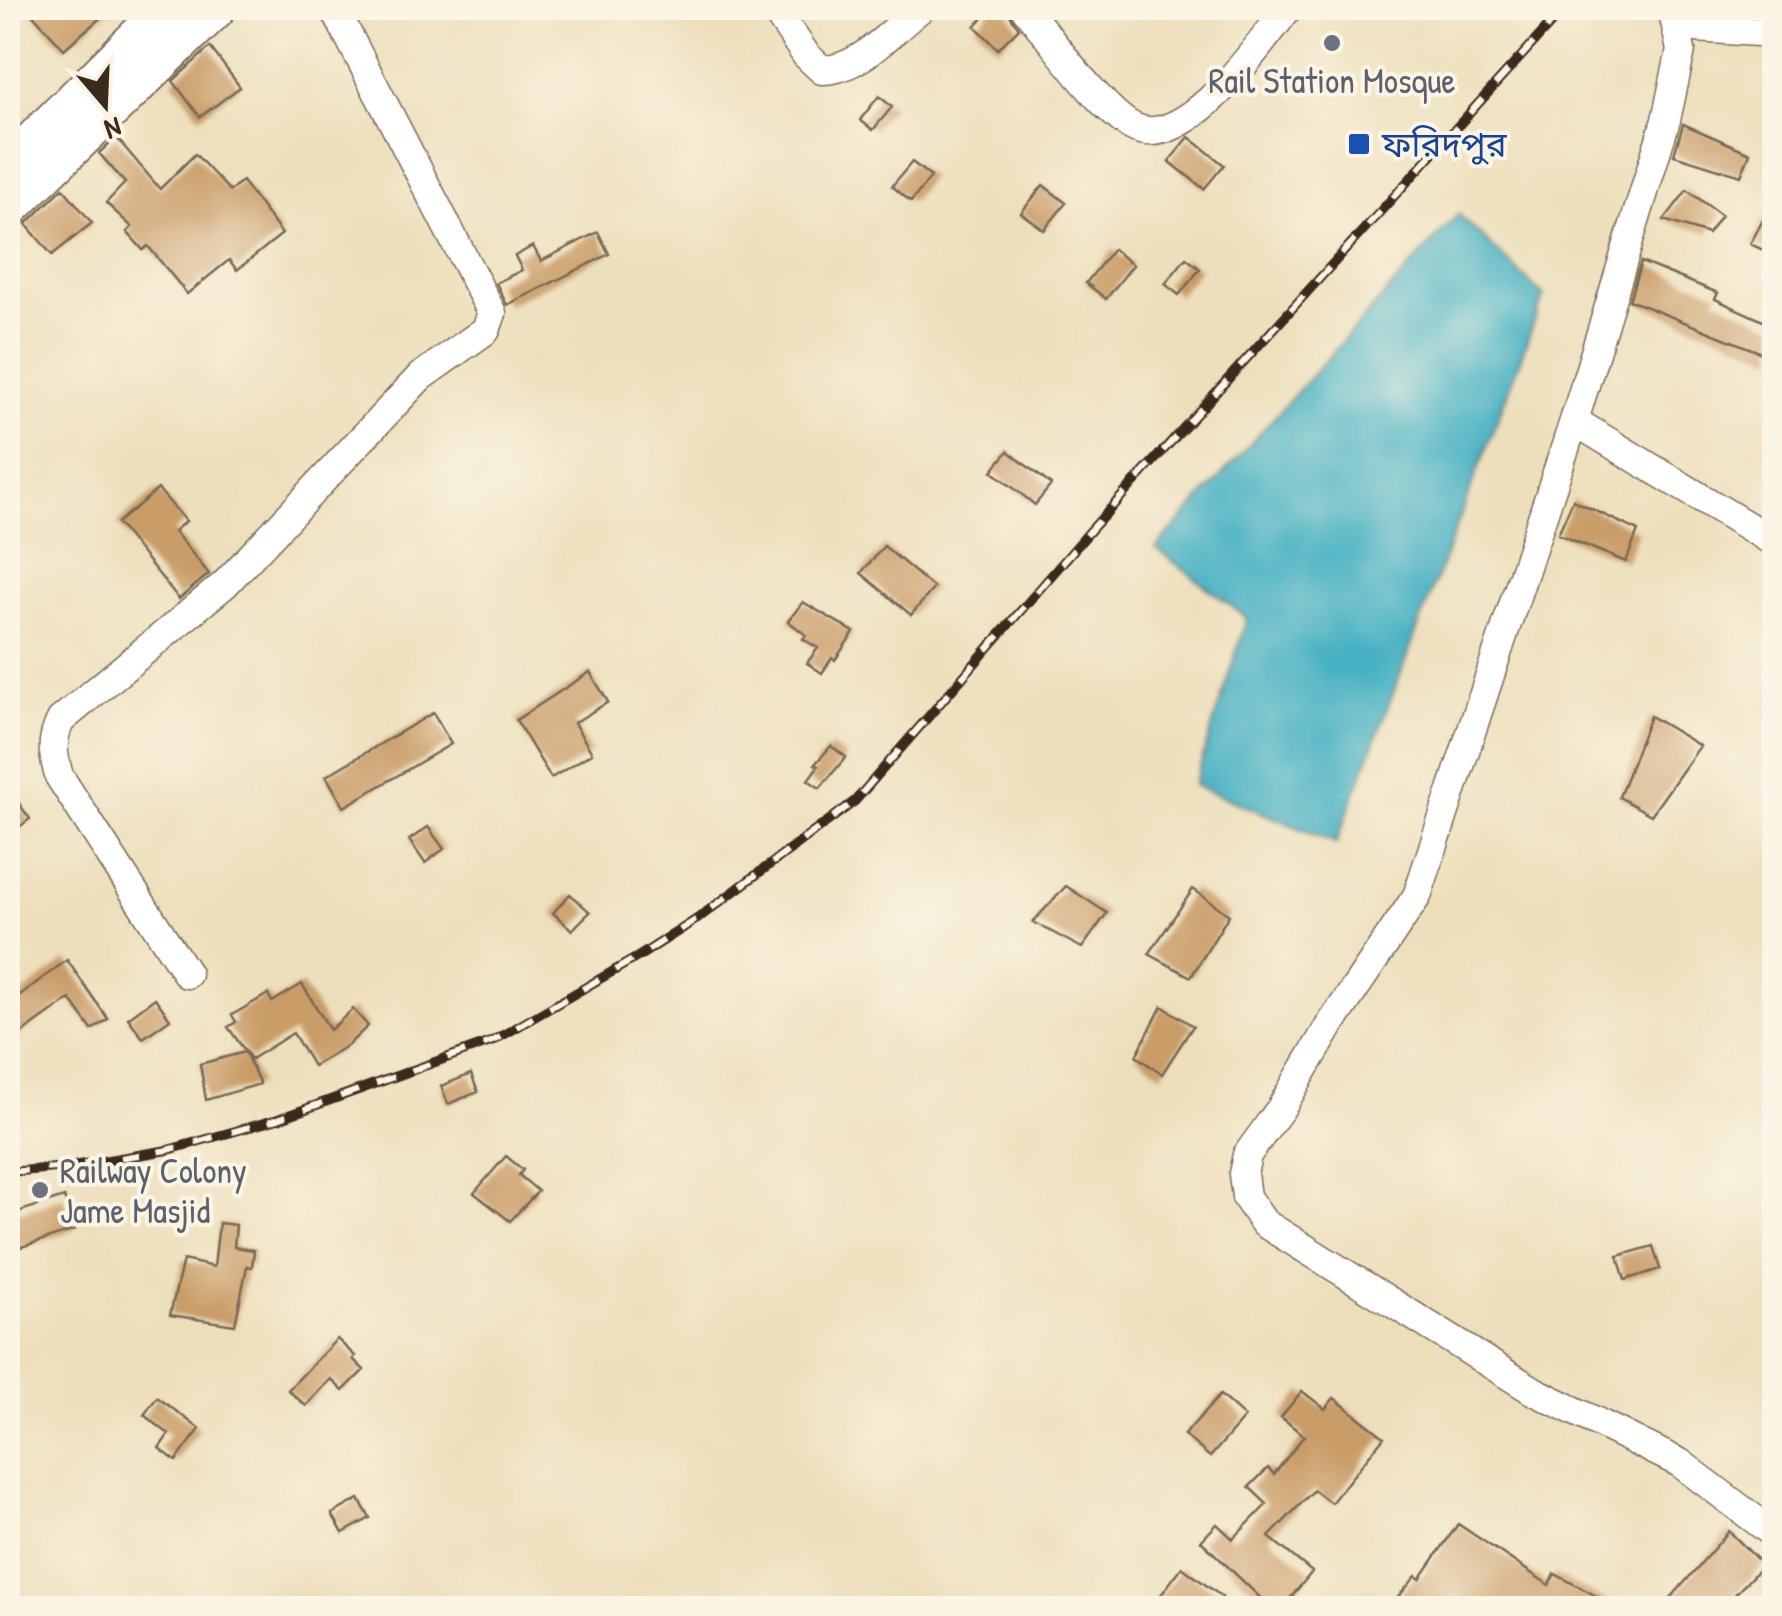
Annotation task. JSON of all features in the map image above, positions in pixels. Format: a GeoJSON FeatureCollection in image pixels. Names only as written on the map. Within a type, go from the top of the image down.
{"type":"FeatureCollection","features":[{"type":"Feature","properties":{"kind":"highway"},"geometry":{"type":"LineString","coordinates":[[8,167],[168,8]]}},
{"type":"Feature","properties":{"kind":"highway"},"geometry":{"type":"LineString","coordinates":[[8,208],[215,8]]}},
{"type":"Feature","properties":{"kind":"street"},"geometry":{"type":"LineString","coordinates":[[187,974],[59,776],[52,753],[53,736],[60,720],[226,584],[420,377],[486,330],[492,314],[334,8]]}},
{"type":"Feature","properties":{"kind":"street"},"geometry":{"type":"LineString","coordinates":[[774,8],[806,56],[822,70],[840,70],[921,8]]}},
{"type":"Feature","properties":{"kind":"street"},"geometry":{"type":"LineString","coordinates":[[1024,8],[1090,87],[1132,126],[1149,132],[1171,126],[1209,104],[1288,8]]}},
{"type":"Feature","properties":{"kind":"street"},"geometry":{"type":"LineString","coordinates":[[1774,28],[1758,32],[1675,17],[1681,50],[1666,120],[1574,420],[1417,896],[1329,1027],[1281,1108],[1246,1155],[1243,1174],[1246,1197],[1264,1223],[1534,1392],[1680,1464],[1774,1534]]}},
{"type":"Feature","properties":{"kind":"street"},"geometry":{"type":"LineString","coordinates":[[1574,420],[1774,542]]}},
{"type":"Feature","properties":{"kind":"street"},"geometry":{"type":"LineString","coordinates":[[1770,1608],[1774,1600]]}},
{"type":"Feature","properties":{"kind":"water"},"geometry":{"type":"Polygon","coordinates":[[[1458,214],[1544,296],[1336,843],[1194,785],[1247,618],[1156,548],[1458,214]]]}},
{"type":"Feature","properties":{"kind":"building"},"geometry":{"type":"Polygon","coordinates":[[[27,8],[112,8],[64,49],[27,8]]]}},
{"type":"Feature","properties":{"kind":"building"},"geometry":{"type":"Polygon","coordinates":[[[993,8],[1005,8],[1019,28],[998,49],[975,26],[993,8]]]}},
{"type":"Feature","properties":{"kind":"building"},"geometry":{"type":"Polygon","coordinates":[[[210,47],[240,87],[200,117],[173,81],[210,47]]]}},
{"type":"Feature","properties":{"kind":"building"},"geometry":{"type":"Polygon","coordinates":[[[879,96],[892,107],[873,130],[860,120],[879,96]]]}},
{"type":"Feature","properties":{"kind":"building"},"geometry":{"type":"Polygon","coordinates":[[[1683,124],[1750,153],[1741,176],[1674,155],[1683,124]]]}},
{"type":"Feature","properties":{"kind":"building"},"geometry":{"type":"Polygon","coordinates":[[[116,137],[160,189],[195,154],[230,191],[242,181],[282,234],[237,270],[229,260],[187,294],[148,246],[143,250],[127,232],[132,227],[106,203],[125,183],[99,153],[116,137]]]}},
{"type":"Feature","properties":{"kind":"building"},"geometry":{"type":"Polygon","coordinates":[[[1189,137],[1224,165],[1204,189],[1169,161],[1189,137]]]}},
{"type":"Feature","properties":{"kind":"building"},"geometry":{"type":"Polygon","coordinates":[[[912,162],[931,177],[911,202],[892,186],[912,162]]]}},
{"type":"Feature","properties":{"kind":"building"},"geometry":{"type":"Polygon","coordinates":[[[1043,185],[1066,203],[1044,230],[1021,213],[1043,185]]]}},
{"type":"Feature","properties":{"kind":"building"},"geometry":{"type":"Polygon","coordinates":[[[63,188],[92,223],[52,255],[26,224],[63,188]]]}},
{"type":"Feature","properties":{"kind":"building"},"geometry":{"type":"Polygon","coordinates":[[[1687,190],[1721,215],[1708,234],[1664,220],[1687,190]]]}},
{"type":"Feature","properties":{"kind":"building"},"geometry":{"type":"Polygon","coordinates":[[[1774,200],[1774,255],[1750,244],[1774,200]]]}},
{"type":"Feature","properties":{"kind":"building"},"geometry":{"type":"Polygon","coordinates":[[[598,232],[609,254],[507,305],[496,283],[522,270],[515,256],[533,246],[541,261],[598,232]]]}},
{"type":"Feature","properties":{"kind":"building"},"geometry":{"type":"Polygon","coordinates":[[[1113,249],[1133,265],[1106,299],[1086,283],[1113,249]]]}},
{"type":"Feature","properties":{"kind":"building"},"geometry":{"type":"Polygon","coordinates":[[[1186,258],[1200,269],[1179,295],[1165,284],[1186,258]]]}},
{"type":"Feature","properties":{"kind":"building"},"geometry":{"type":"Polygon","coordinates":[[[1641,262],[1718,293],[1715,299],[1774,326],[1774,358],[1629,300],[1641,262]]]}},
{"type":"Feature","properties":{"kind":"building"},"geometry":{"type":"Polygon","coordinates":[[[1008,451],[1051,485],[1035,505],[992,471],[1008,451]]]}},
{"type":"Feature","properties":{"kind":"building"},"geometry":{"type":"Polygon","coordinates":[[[158,489],[186,521],[174,531],[209,574],[179,599],[117,523],[158,489]]]}},
{"type":"Feature","properties":{"kind":"building"},"geometry":{"type":"Polygon","coordinates":[[[1573,500],[1638,531],[1626,562],[1558,534],[1573,500]]]}},
{"type":"Feature","properties":{"kind":"building"},"geometry":{"type":"Polygon","coordinates":[[[884,546],[934,588],[911,615],[861,573],[884,546]]]}},
{"type":"Feature","properties":{"kind":"building"},"geometry":{"type":"Polygon","coordinates":[[[803,602],[854,632],[822,673],[807,663],[818,648],[803,639],[806,635],[788,621],[803,602]]]}},
{"type":"Feature","properties":{"kind":"building"},"geometry":{"type":"Polygon","coordinates":[[[590,672],[608,702],[574,723],[592,753],[551,778],[516,720],[590,672]]]}},
{"type":"Feature","properties":{"kind":"building"},"geometry":{"type":"Polygon","coordinates":[[[433,713],[451,744],[344,807],[326,776],[433,713]]]}},
{"type":"Feature","properties":{"kind":"building"},"geometry":{"type":"Polygon","coordinates":[[[1650,716],[1700,746],[1651,815],[1619,797],[1650,716]]]}},
{"type":"Feature","properties":{"kind":"building"},"geometry":{"type":"Polygon","coordinates":[[[831,746],[846,757],[820,788],[808,780],[818,766],[815,764],[831,746]]]}},
{"type":"Feature","properties":{"kind":"building"},"geometry":{"type":"Polygon","coordinates":[[[8,788],[30,819],[8,835],[8,788]]]}},
{"type":"Feature","properties":{"kind":"building"},"geometry":{"type":"Polygon","coordinates":[[[428,827],[444,849],[425,863],[409,840],[428,827]]]}},
{"type":"Feature","properties":{"kind":"building"},"geometry":{"type":"Polygon","coordinates":[[[1066,886],[1107,913],[1082,948],[1033,922],[1066,886]]]}},
{"type":"Feature","properties":{"kind":"building"},"geometry":{"type":"Polygon","coordinates":[[[1193,889],[1229,915],[1191,977],[1149,954],[1193,889]]]}},
{"type":"Feature","properties":{"kind":"building"},"geometry":{"type":"Polygon","coordinates":[[[570,894],[590,912],[572,930],[553,913],[570,894]]]}},
{"type":"Feature","properties":{"kind":"building"},"geometry":{"type":"Polygon","coordinates":[[[67,960],[108,1019],[92,1030],[70,999],[8,1043],[8,1004],[67,960]]]}},
{"type":"Feature","properties":{"kind":"building"},"geometry":{"type":"Polygon","coordinates":[[[302,984],[330,1030],[353,1009],[368,1026],[348,1045],[313,1066],[293,1033],[251,1059],[228,1027],[236,1022],[232,1015],[268,994],[272,1002],[302,984]]]}},
{"type":"Feature","properties":{"kind":"building"},"geometry":{"type":"Polygon","coordinates":[[[155,998],[170,1019],[143,1038],[128,1018],[155,998]]]}},
{"type":"Feature","properties":{"kind":"building"},"geometry":{"type":"Polygon","coordinates":[[[1162,1006],[1193,1026],[1162,1074],[1136,1056],[1162,1006]]]}},
{"type":"Feature","properties":{"kind":"building"},"geometry":{"type":"Polygon","coordinates":[[[245,1052],[260,1084],[206,1100],[200,1064],[245,1052]]]}},
{"type":"Feature","properties":{"kind":"building"},"geometry":{"type":"Polygon","coordinates":[[[471,1074],[478,1092],[448,1104],[441,1086],[471,1074]]]}},
{"type":"Feature","properties":{"kind":"building"},"geometry":{"type":"Polygon","coordinates":[[[506,1156],[523,1170],[519,1175],[538,1191],[510,1221],[474,1193],[506,1156]]]}},
{"type":"Feature","properties":{"kind":"building"},"geometry":{"type":"Polygon","coordinates":[[[64,1197],[75,1230],[15,1249],[8,1215],[64,1197]]]}},
{"type":"Feature","properties":{"kind":"building"},"geometry":{"type":"Polygon","coordinates":[[[219,1223],[236,1225],[234,1247],[254,1250],[235,1325],[170,1315],[183,1260],[214,1267],[219,1223]]]}},
{"type":"Feature","properties":{"kind":"building"},"geometry":{"type":"Polygon","coordinates":[[[1653,1246],[1660,1269],[1625,1280],[1618,1256],[1653,1246]]]}},
{"type":"Feature","properties":{"kind":"building"},"geometry":{"type":"Polygon","coordinates":[[[337,1339],[364,1370],[343,1391],[331,1379],[306,1406],[288,1390],[337,1339]]]}},
{"type":"Feature","properties":{"kind":"building"},"geometry":{"type":"Polygon","coordinates":[[[1302,1391],[1325,1409],[1334,1398],[1384,1437],[1331,1503],[1314,1490],[1269,1537],[1312,1572],[1282,1608],[1271,1608],[1201,1541],[1217,1524],[1233,1539],[1267,1504],[1249,1487],[1268,1468],[1274,1474],[1304,1436],[1281,1417],[1302,1391]]]}},
{"type":"Feature","properties":{"kind":"building"},"geometry":{"type":"Polygon","coordinates":[[[1220,1395],[1245,1417],[1210,1457],[1184,1435],[1220,1395]]]}},
{"type":"Feature","properties":{"kind":"building"},"geometry":{"type":"Polygon","coordinates":[[[157,1397],[200,1429],[176,1461],[159,1448],[169,1434],[144,1415],[157,1397]]]}},
{"type":"Feature","properties":{"kind":"building"},"geometry":{"type":"Polygon","coordinates":[[[359,1499],[370,1518],[343,1533],[332,1514],[359,1499]]]}},
{"type":"Feature","properties":{"kind":"building"},"geometry":{"type":"Polygon","coordinates":[[[1458,1524],[1549,1585],[1555,1574],[1619,1608],[1477,1608],[1456,1596],[1446,1608],[1389,1608],[1416,1576],[1420,1579],[1458,1524]]]}},
{"type":"Feature","properties":{"kind":"building"},"geometry":{"type":"Polygon","coordinates":[[[1729,1531],[1763,1565],[1722,1608],[1688,1608],[1671,1598],[1729,1531]]]}},
{"type":"Feature","properties":{"kind":"building"},"geometry":{"type":"Polygon","coordinates":[[[1182,1567],[1222,1597],[1214,1608],[1151,1608],[1182,1567]]]}},
{"type":"Feature","properties":{"kind":"railway"},"geometry":{"type":"LineString","coordinates":[[8,1172],[67,1167],[168,1150],[278,1119],[493,1041],[697,919],[855,801],[1091,530],[1565,8]]}},
{"type":"Feature","properties":{"kind":"place","name":"Rail Station Mosque"},"geometry":{"type":"Point","coordinates":[1332,43]}},
{"type":"Feature","properties":{"kind":"place","name":"ফরিদপুর"},"geometry":{"type":"Point","coordinates":[1359,144]}},
{"type":"Feature","properties":{"kind":"place","name":"Railway Colony Jame Masjid"},"geometry":{"type":"Point","coordinates":[40,1190]}}]}
